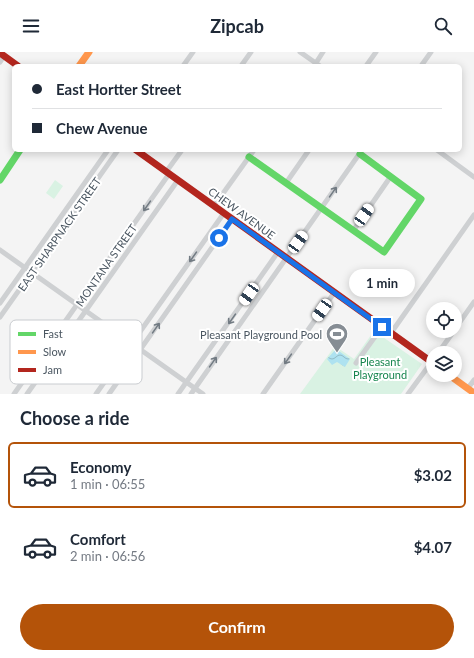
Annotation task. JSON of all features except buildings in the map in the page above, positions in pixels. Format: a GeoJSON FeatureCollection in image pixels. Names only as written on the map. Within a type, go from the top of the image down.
{"type":"FeatureCollection","features":[{"type":"Feature","properties":{"kind":"street"},"geometry":{"type":"LineString","coordinates":[[80,64],[89,52]]}},
{"type":"Feature","properties":{"kind":"street"},"geometry":{"type":"LineString","coordinates":[[184,64],[193,52]]}},
{"type":"Feature","properties":{"kind":"street"},"geometry":{"type":"LineString","coordinates":[[242,64],[251,52]]}},
{"type":"Feature","properties":{"kind":"street"},"geometry":{"type":"LineString","coordinates":[[300,52],[315,64]]}},
{"type":"Feature","properties":{"kind":"street"},"geometry":{"type":"LineString","coordinates":[[317,64],[324,52]]}},
{"type":"Feature","properties":{"kind":"street"},"geometry":{"type":"LineString","coordinates":[[367,64],[376,52]]}},
{"type":"Feature","properties":{"kind":"street"},"geometry":{"type":"LineString","coordinates":[[422,64],[431,52]]}},
{"type":"Feature","properties":{"kind":"street"},"geometry":{"type":"LineString","coordinates":[[1,57],[14,64]]}},
{"type":"Feature","properties":{"kind":"street"},"geometry":{"type":"LineString","coordinates":[[0,180],[19,152]]}},
{"type":"Feature","properties":{"kind":"street","name":"EAST SHARPNACK STREET"},"geometry":{"type":"LineString","coordinates":[[0,303],[107,152]]}},
{"type":"Feature","properties":{"kind":"street","name":"EAST SHARPNACK STREET"},"geometry":{"type":"LineString","coordinates":[[0,317],[117,152]]}},
{"type":"Feature","properties":{"kind":"street","name":"CHEW AVENUE"},"geometry":{"type":"LineString","coordinates":[[139,152],[426,358]]}},
{"type":"Feature","properties":{"kind":"street","name":"MONTANA STREET"},"geometry":{"type":"LineString","coordinates":[[66,320],[168,173],[181,152]]}},
{"type":"Feature","properties":{"kind":"street"},"geometry":{"type":"LineString","coordinates":[[214,206],[253,152]]}},
{"type":"Feature","properties":{"kind":"street"},"geometry":{"type":"LineString","coordinates":[[286,183],[308,152]]}},
{"type":"Feature","properties":{"kind":"street"},"geometry":{"type":"LineString","coordinates":[[191,394],[286,258],[322,208],[361,152],[421,199],[384,252],[322,208],[249,158]]}},
{"type":"Feature","properties":{"kind":"street"},"geometry":{"type":"LineString","coordinates":[[440,152],[474,177]]}},
{"type":"Feature","properties":{"kind":"street"},"geometry":{"type":"LineString","coordinates":[[353,230],[391,176]]}},
{"type":"Feature","properties":{"kind":"street","name":"MONTANA STREET"},"geometry":{"type":"LineString","coordinates":[[80,320],[178,180]]}},
{"type":"Feature","properties":{"kind":"street"},"geometry":{"type":"LineString","coordinates":[[142,329],[224,213]]}},
{"type":"Feature","properties":{"kind":"street"},"geometry":{"type":"LineString","coordinates":[[391,333],[474,215]]}},
{"type":"Feature","properties":{"kind":"street"},"geometry":{"type":"LineString","coordinates":[[142,348],[232,219]]}},
{"type":"Feature","properties":{"kind":"street"},"geometry":{"type":"LineString","coordinates":[[0,250],[99,320]]}},
{"type":"Feature","properties":{"kind":"street"},"geometry":{"type":"LineString","coordinates":[[178,394],[278,252]]}},
{"type":"Feature","properties":{"kind":"street"},"geometry":{"type":"LineString","coordinates":[[263,394],[334,293]]}},
{"type":"Feature","properties":{"kind":"street"},"geometry":{"type":"LineString","coordinates":[[462,319],[474,302]]}},
{"type":"Feature","properties":{"kind":"street"},"geometry":{"type":"LineString","coordinates":[[356,363],[382,327]]}},
{"type":"Feature","properties":{"kind":"street"},"geometry":{"type":"LineString","coordinates":[[142,350],[203,394]]}},
{"type":"Feature","properties":{"kind":"street"},"geometry":{"type":"LineString","coordinates":[[408,394],[426,370]]}},
{"type":"Feature","properties":{"kind":"street"},"geometry":{"type":"LineString","coordinates":[[459,382],[471,391],[474,380]]}},
{"type":"Feature","properties":{"kind":"street","name":"MONTANA STREET"},"geometry":{"type":"LineString","coordinates":[[14,394],[21,384]]}},
{"type":"Feature","properties":{"kind":"street","name":"MONTANA STREET"},"geometry":{"type":"LineString","coordinates":[[27,394],[34,384]]}},
{"type":"Feature","properties":{"kind":"street"},"geometry":{"type":"LineString","coordinates":[[96,394],[103,384]]}},
{"type":"Feature","properties":{"kind":"street"},"geometry":{"type":"LineString","coordinates":[[109,394],[116,384]]}},
{"type":"Feature","properties":{"kind":"green space"},"geometry":{"type":"Polygon","coordinates":[[[55,180],[63,186],[54,199],[46,193],[55,180]]]}},
{"type":"Feature","properties":{"kind":"green space","name":"Pleasant Playground"},"geometry":{"type":"Polygon","coordinates":[[[374,331],[422,364],[401,394],[300,394],[335,346],[354,359],[374,331]]]}},
{"type":"Feature","properties":{"kind":"water","name":"Pleasant Playground Pool"},"geometry":{"type":"Polygon","coordinates":[[[336,349],[350,359],[345,367],[337,362],[332,365],[327,359],[336,349]]]}},
{"type":"Feature","properties":{"kind":"traffic: fast"},"geometry":{"type":"LineString","coordinates":[[0,180],[19,152]]}},
{"type":"Feature","properties":{"kind":"traffic: fast"},"geometry":{"type":"LineString","coordinates":[[249,157],[384,252],[421,199],[360,154]]}},
{"type":"Feature","properties":{"kind":"traffic: slow"},"geometry":{"type":"LineString","coordinates":[[80,64],[89,52]]}},
{"type":"Feature","properties":{"kind":"traffic: slow"},"geometry":{"type":"LineString","coordinates":[[459,382],[474,393]]}},
{"type":"Feature","properties":{"kind":"traffic: jam"},"geometry":{"type":"LineString","coordinates":[[0,53],[15,64]]}},
{"type":"Feature","properties":{"kind":"traffic: jam"},"geometry":{"type":"LineString","coordinates":[[139,152],[426,358]]}},
{"type":"Feature","properties":{"kind":"place","name":"Pleasant Playground Pool"},"geometry":{"type":"Point","coordinates":[337,354]}},
{"type":"Feature","properties":{"kind":"route"},"geometry":{"type":"LineString","coordinates":[[219,238],[232,219],[382,327]]}}]}
